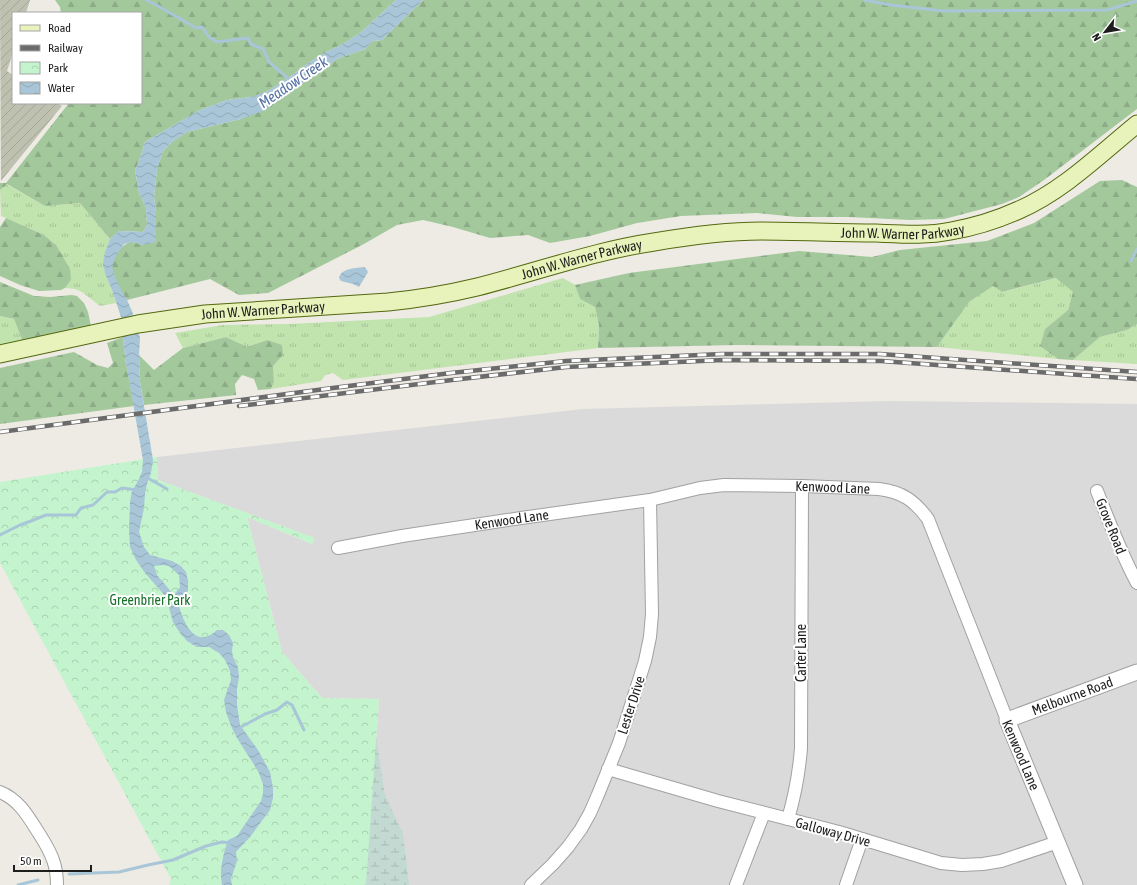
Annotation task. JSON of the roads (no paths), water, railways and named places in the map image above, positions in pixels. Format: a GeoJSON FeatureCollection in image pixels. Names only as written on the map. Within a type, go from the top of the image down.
{"type":"FeatureCollection","features":[{"type":"Feature","properties":{"kind":"main road","name":"John W. Warner Parkway"},"geometry":{"type":"LineString","coordinates":[[0,354],[138,324],[204,314],[413,300],[477,287],[624,247],[687,237],[758,231],[918,234],[950,232],[1000,218],[1020,210],[1045,196],[1063,185],[1137,124]]}},
{"type":"Feature","properties":{"kind":"street","name":"Kenwood Lane"},"geometry":{"type":"LineString","coordinates":[[338,548],[402,536],[650,500],[694,489],[724,485],[879,489],[902,495],[921,510],[928,519],[1007,720],[1076,885]]}},
{"type":"Feature","properties":{"kind":"street","name":"Carter Lane"},"geometry":{"type":"LineString","coordinates":[[788,819],[796,792],[801,748],[802,486]]}},
{"type":"Feature","properties":{"kind":"street","name":"Grove Road"},"geometry":{"type":"LineString","coordinates":[[1097,491],[1124,560],[1137,583]]}},
{"type":"Feature","properties":{"kind":"street","name":"Lester Drive"},"geometry":{"type":"LineString","coordinates":[[531,885],[568,847],[581,829],[592,808],[619,743],[645,660],[650,637],[652,606],[650,500]]}},
{"type":"Feature","properties":{"kind":"street","name":"Melbourne Road"},"geometry":{"type":"LineString","coordinates":[[1007,720],[1137,672]]}},
{"type":"Feature","properties":{"kind":"street","name":"Galloway Drive"},"geometry":{"type":"LineString","coordinates":[[608,769],[711,799],[839,832],[941,863],[962,866],[1001,861],[1058,842]]}},
{"type":"Feature","properties":{"kind":"street"},"geometry":{"type":"LineString","coordinates":[[0,792],[14,800],[25,811],[53,858],[57,885]]}},
{"type":"Feature","properties":{"kind":"street"},"geometry":{"type":"LineString","coordinates":[[736,885],[764,813]]}},
{"type":"Feature","properties":{"kind":"street"},"geometry":{"type":"LineString","coordinates":[[846,885],[862,839]]}},
{"type":"Feature","properties":{"kind":"water","name":"Meadow Creek"},"geometry":{"type":"Polygon","coordinates":[[[396,0],[423,0],[382,40],[373,41],[365,49],[337,59],[265,110],[241,119],[187,132],[173,141],[163,151],[157,169],[154,197],[156,211],[156,242],[143,245],[133,242],[124,244],[116,256],[112,267],[115,277],[132,311],[140,338],[140,382],[153,460],[145,494],[139,532],[144,547],[150,555],[172,561],[181,566],[186,572],[188,590],[183,602],[179,606],[184,620],[192,632],[197,636],[203,637],[210,635],[217,630],[223,630],[229,635],[233,643],[233,657],[238,667],[239,677],[237,705],[240,725],[258,750],[270,772],[273,788],[273,798],[270,810],[250,837],[236,852],[237,861],[231,879],[232,885],[222,885],[222,862],[228,840],[237,836],[261,801],[263,784],[258,771],[237,738],[226,712],[224,700],[231,680],[230,671],[225,660],[219,653],[209,647],[197,647],[187,641],[180,633],[173,622],[166,597],[145,573],[136,560],[130,547],[130,502],[132,491],[142,472],[143,460],[125,358],[121,317],[103,264],[105,252],[110,239],[119,231],[143,232],[147,225],[146,208],[139,193],[135,170],[145,142],[200,110],[227,100],[251,97],[268,91],[310,62],[360,33],[396,0]],[[154,566],[157,575],[174,595],[180,587],[179,575],[169,566],[154,566]]]}},
{"type":"Feature","properties":{"kind":"water"},"geometry":{"type":"Polygon","coordinates":[[[365,267],[368,272],[359,287],[341,281],[339,278],[340,275],[346,270],[365,267]]]}},
{"type":"Feature","properties":{"kind":"waterway","name":"Meadow Creek"},"geometry":{"type":"LineString","coordinates":[[146,0],[196,28],[202,27],[209,37],[217,42],[248,38],[251,44],[263,49],[269,62],[290,80]]}},
{"type":"Feature","properties":{"kind":"waterway"},"geometry":{"type":"LineString","coordinates":[[864,0],[891,5],[943,11],[1107,10],[1137,1]]}},
{"type":"Feature","properties":{"kind":"waterway"},"geometry":{"type":"LineString","coordinates":[[1131,261],[1137,249]]}},
{"type":"Feature","properties":{"kind":"waterway"},"geometry":{"type":"LineString","coordinates":[[146,477],[167,489]]}},
{"type":"Feature","properties":{"kind":"waterway"},"geometry":{"type":"LineString","coordinates":[[0,535],[46,515],[76,515],[81,508],[93,505],[107,492],[115,492],[122,488],[137,490]]}},
{"type":"Feature","properties":{"kind":"waterway"},"geometry":{"type":"LineString","coordinates":[[239,728],[265,714],[277,710],[287,702],[292,705],[304,730]]}},
{"type":"Feature","properties":{"kind":"waterway"},"geometry":{"type":"LineString","coordinates":[[69,874],[119,872],[173,860],[206,846],[222,842],[231,843]]}},
{"type":"Feature","properties":{"kind":"waterway"},"geometry":{"type":"LineString","coordinates":[[18,885],[38,880]]}},
{"type":"Feature","properties":{"kind":"railway"},"geometry":{"type":"LineString","coordinates":[[0,432],[451,373],[566,361],[722,354],[880,354],[1137,372]]}},
{"type":"Feature","properties":{"kind":"railway"},"geometry":{"type":"LineString","coordinates":[[239,406],[566,367],[723,360],[881,361],[1137,379]]}},
{"type":"Feature","properties":{"kind":"park label","name":"Greenbrier Park"},"geometry":{"type":"Point","coordinates":[150,600]}}]}
